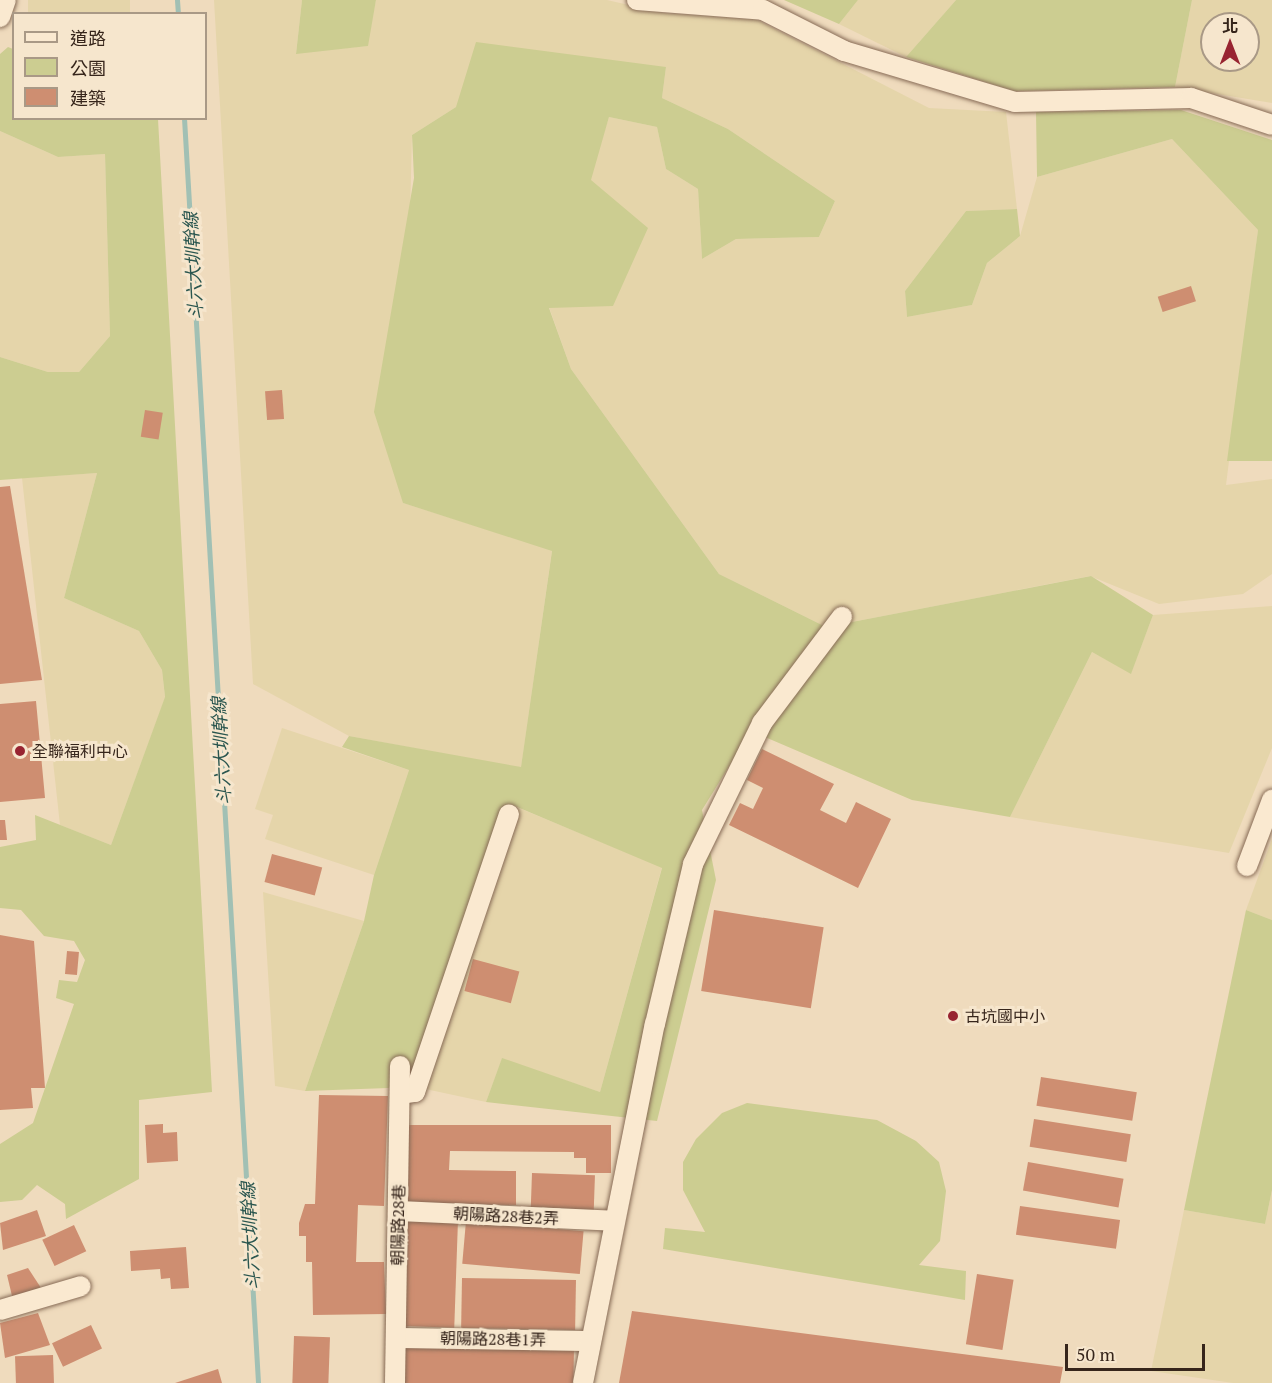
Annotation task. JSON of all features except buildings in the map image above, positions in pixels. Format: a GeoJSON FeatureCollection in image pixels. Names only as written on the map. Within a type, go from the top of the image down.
{"type":"FeatureCollection","features":[{"type":"Feature","properties":{"kind":"street"},"geometry":{"type":"LineString","coordinates":[[0,17],[6,0]]}},
{"type":"Feature","properties":{"kind":"street"},"geometry":{"type":"LineString","coordinates":[[637,0],[763,10],[844,51],[1015,102],[1191,98],[1272,125]]}},
{"type":"Feature","properties":{"kind":"street"},"geometry":{"type":"LineString","coordinates":[[583,1383],[615,1221],[693,864],[762,723],[842,616]]}},
{"type":"Feature","properties":{"kind":"street"},"geometry":{"type":"LineString","coordinates":[[1247,866],[1272,800]]}},
{"type":"Feature","properties":{"kind":"street"},"geometry":{"type":"LineString","coordinates":[[400,1094],[415,1092],[509,814]]}},
{"type":"Feature","properties":{"kind":"street","name":"朝陽路28巷"},"geometry":{"type":"LineString","coordinates":[[395,1383],[400,1066]]}},
{"type":"Feature","properties":{"kind":"street","name":"朝陽路28巷2弄"},"geometry":{"type":"LineString","coordinates":[[398,1211],[615,1221]]}},
{"type":"Feature","properties":{"kind":"street"},"geometry":{"type":"LineString","coordinates":[[0,1310],[81,1286]]}},
{"type":"Feature","properties":{"kind":"street","name":"朝陽路28巷1弄"},"geometry":{"type":"LineString","coordinates":[[396,1338],[590,1341]]}},
{"type":"Feature","properties":{"kind":"shaded area"},"geometry":{"type":"Polygon","coordinates":[[[28,0],[130,0],[130,12],[28,12],[28,0]]]}},
{"type":"Feature","properties":{"kind":"shaded area"},"geometry":{"type":"Polygon","coordinates":[[[214,0],[302,0],[296,53],[367,46],[376,0],[607,0],[663,13],[755,19],[929,108],[1006,112],[1017,209],[966,211],[905,291],[907,317],[972,305],[987,263],[1020,236],[1037,177],[1172,139],[1258,230],[1226,485],[1272,479],[1272,574],[1243,594],[1159,604],[1090,576],[826,627],[719,574],[571,369],[549,307],[609,117],[657,127],[666,169],[698,189],[702,259],[736,239],[819,237],[835,201],[728,129],[662,98],[666,67],[456,107],[412,135],[403,503],[552,550],[521,768],[349,736],[253,684],[214,0]]]}},
{"type":"Feature","properties":{"kind":"shaded area"},"geometry":{"type":"Polygon","coordinates":[[[858,0],[956,0],[906,57],[839,24],[858,0]]]}},
{"type":"Feature","properties":{"kind":"shaded area"},"geometry":{"type":"Polygon","coordinates":[[[1192,0],[1272,0],[1272,103],[1175,87],[1192,0]]]}},
{"type":"Feature","properties":{"kind":"shaded area"},"geometry":{"type":"Polygon","coordinates":[[[0,131],[58,157],[105,154],[110,336],[79,372],[48,372],[0,357],[0,131]]]}},
{"type":"Feature","properties":{"kind":"shaded area"},"geometry":{"type":"Polygon","coordinates":[[[97,473],[64,598],[139,631],[162,670],[165,698],[111,845],[60,825],[22,478],[97,473]]]}},
{"type":"Feature","properties":{"kind":"shaded area"},"geometry":{"type":"Polygon","coordinates":[[[1272,606],[1272,748],[1229,853],[1010,817],[1092,652],[1131,673],[1153,615],[1272,606]]]}},
{"type":"Feature","properties":{"kind":"shaded area"},"geometry":{"type":"Polygon","coordinates":[[[282,728],[409,770],[374,875],[265,839],[273,815],[255,809],[282,728]]]}},
{"type":"Feature","properties":{"kind":"shaded area"},"geometry":{"type":"Polygon","coordinates":[[[509,804],[662,867],[600,1092],[502,1059],[486,1102],[416,1087],[509,804]]]}},
{"type":"Feature","properties":{"kind":"shaded area"},"geometry":{"type":"Polygon","coordinates":[[[1272,839],[1272,920],[1246,910],[1272,839]]]}},
{"type":"Feature","properties":{"kind":"shaded area"},"geometry":{"type":"Polygon","coordinates":[[[263,892],[364,921],[305,1091],[275,1086],[263,892]]]}},
{"type":"Feature","properties":{"kind":"shaded area"},"geometry":{"type":"Polygon","coordinates":[[[1272,1190],[1272,1383],[1233,1383],[1151,1371],[1184,1210],[1265,1224],[1272,1190]]]}},
{"type":"Feature","properties":{"kind":"green space"},"geometry":{"type":"Polygon","coordinates":[[[302,0],[376,0],[368,46],[296,54],[302,0]]]}},
{"type":"Feature","properties":{"kind":"green space"},"geometry":{"type":"Polygon","coordinates":[[[784,0],[858,0],[839,24],[784,0]]]}},
{"type":"Feature","properties":{"kind":"green space"},"geometry":{"type":"Polygon","coordinates":[[[956,0],[1192,0],[1175,87],[1014,91],[906,57],[956,0]]]}},
{"type":"Feature","properties":{"kind":"green space"},"geometry":{"type":"Polygon","coordinates":[[[476,42],[666,67],[662,98],[728,129],[835,201],[819,237],[736,239],[702,259],[698,189],[666,169],[657,127],[609,117],[591,180],[648,228],[613,306],[549,308],[571,369],[719,574],[826,627],[1091,576],[1153,615],[1131,674],[1092,652],[1010,817],[912,800],[751,731],[702,810],[716,880],[657,1121],[486,1102],[502,1058],[600,1092],[662,868],[510,804],[416,1087],[305,1091],[364,921],[374,875],[409,770],[342,747],[349,736],[521,767],[552,551],[403,503],[374,412],[414,178],[412,135],[456,107],[476,42]]]}},
{"type":"Feature","properties":{"kind":"green space"},"geometry":{"type":"Polygon","coordinates":[[[8,47],[12,49],[12,120],[158,120],[212,1092],[139,1100],[139,1179],[66,1219],[65,1204],[37,1185],[22,1200],[0,1202],[0,1144],[33,1123],[74,1004],[56,998],[59,980],[77,982],[85,960],[74,941],[44,936],[21,910],[0,908],[0,847],[36,840],[35,815],[111,845],[165,697],[162,670],[139,631],[64,598],[97,473],[0,480],[0,357],[48,372],[79,372],[110,336],[105,154],[58,157],[0,131],[0,54],[8,47]]]}},
{"type":"Feature","properties":{"kind":"green space"},"geometry":{"type":"Polygon","coordinates":[[[1181,110],[1272,140],[1272,461],[1227,461],[1258,230],[1172,139],[1037,177],[1036,112],[1181,110]]]}},
{"type":"Feature","properties":{"kind":"green space"},"geometry":{"type":"Polygon","coordinates":[[[1017,209],[1020,236],[987,263],[972,305],[907,317],[905,291],[966,211],[1017,209]]]}},
{"type":"Feature","properties":{"kind":"green space"},"geometry":{"type":"Polygon","coordinates":[[[1246,910],[1272,920],[1272,1190],[1265,1224],[1184,1210],[1246,910]]]}},
{"type":"Feature","properties":{"kind":"green space"},"geometry":{"type":"Polygon","coordinates":[[[747,1103],[877,1120],[916,1141],[939,1162],[946,1191],[940,1241],[919,1265],[966,1271],[965,1300],[663,1249],[665,1228],[705,1232],[683,1190],[683,1162],[696,1139],[722,1113],[747,1103]]]}},
{"type":"Feature","properties":{"kind":"waterway","name":"斗六大圳幹線"},"geometry":{"type":"LineString","coordinates":[[177,0],[178,12]]}},
{"type":"Feature","properties":{"kind":"waterway","name":"斗六大圳幹線"},"geometry":{"type":"LineString","coordinates":[[184,120],[258,1383]]}},
{"type":"Feature","properties":{"kind":"place","name":"全聯福利中心"},"geometry":{"type":"Point","coordinates":[20,751]}},
{"type":"Feature","properties":{"kind":"place","name":"古坑國中小"},"geometry":{"type":"Point","coordinates":[953,1016]}}]}
